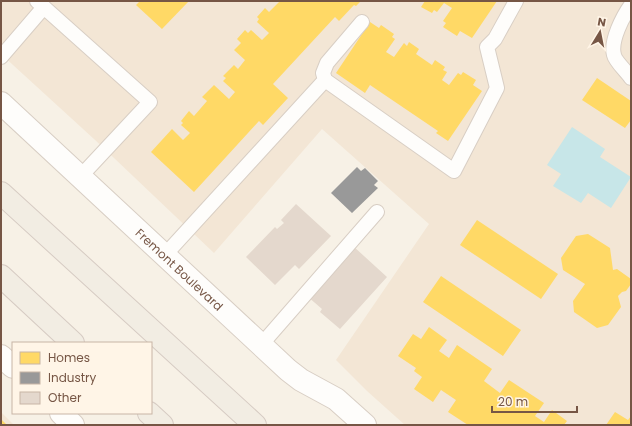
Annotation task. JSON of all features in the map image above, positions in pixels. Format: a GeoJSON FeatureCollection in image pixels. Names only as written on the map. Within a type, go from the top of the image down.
{"type":"FeatureCollection","features":[{"type":"Feature","properties":{"kind":"main road"},"geometry":{"type":"LineString","coordinates":[[1,193],[255,425]]}},
{"type":"Feature","properties":{"kind":"main road"},"geometry":{"type":"LineString","coordinates":[[1,276],[72,342]]}},
{"type":"Feature","properties":{"kind":"main road"},"geometry":{"type":"LineString","coordinates":[[150,414],[162,425]]}},
{"type":"Feature","properties":{"kind":"street","name":"Fremont Boulevard"},"geometry":{"type":"LineString","coordinates":[[1,103],[294,376],[336,398],[365,425]]}},
{"type":"Feature","properties":{"kind":"street"},"geometry":{"type":"LineString","coordinates":[[1,356],[12,366]]}},
{"type":"Feature","properties":{"kind":"street"},"geometry":{"type":"LineString","coordinates":[[62,414],[74,425]]}},
{"type":"Feature","properties":{"kind":"lane"},"geometry":{"type":"LineString","coordinates":[[362,22],[326,63],[323,73],[325,80],[454,171],[497,88],[486,47],[495,39],[516,1]]}},
{"type":"Feature","properties":{"kind":"lane"},"geometry":{"type":"LineString","coordinates":[[1,56],[41,4],[150,102],[80,177]]}},
{"type":"Feature","properties":{"kind":"lane"},"geometry":{"type":"LineString","coordinates":[[631,5],[613,44],[614,56],[631,78]]}},
{"type":"Feature","properties":{"kind":"lane"},"geometry":{"type":"LineString","coordinates":[[164,256],[325,80]]}},
{"type":"Feature","properties":{"kind":"lane"},"geometry":{"type":"LineString","coordinates":[[261,346],[377,212]]}},
{"type":"Feature","properties":{"kind":"shaded area"},"geometry":{"type":"Polygon","coordinates":[[[1,1],[631,1],[631,425],[405,425],[367,391],[336,360],[429,224],[322,129],[214,253],[94,139],[1,54],[1,1]]]}},
{"type":"Feature","properties":{"kind":"shaded area"},"geometry":{"type":"Polygon","coordinates":[[[1,412],[14,425],[1,425],[1,412]]]}},
{"type":"Feature","properties":{"kind":"water"},"geometry":{"type":"Polygon","coordinates":[[[572,127],[605,149],[600,157],[631,177],[611,208],[588,193],[581,203],[553,186],[561,174],[547,165],[572,127]]]}},
{"type":"Feature","properties":{"kind":"building: Homes"},"geometry":{"type":"Polygon","coordinates":[[[138,1],[189,1],[162,29],[136,5],[139,2],[138,1]]]}},
{"type":"Feature","properties":{"kind":"building: Homes"},"geometry":{"type":"Polygon","coordinates":[[[280,1],[361,1],[356,6],[354,5],[339,21],[335,17],[273,84],[288,98],[263,125],[259,121],[194,192],[151,152],[172,129],[183,140],[190,133],[181,125],[183,123],[181,121],[189,111],[194,116],[207,101],[202,97],[214,85],[229,99],[235,92],[223,81],[226,78],[223,76],[234,65],[238,69],[245,60],[234,50],[241,43],[237,39],[245,30],[248,33],[251,30],[262,40],[269,33],[257,22],[259,19],[257,17],[265,8],[269,12],[280,1]]]}},
{"type":"Feature","properties":{"kind":"building: Homes"},"geometry":{"type":"Polygon","coordinates":[[[425,1],[497,1],[472,38],[460,31],[457,36],[443,27],[446,23],[443,21],[452,8],[444,3],[437,12],[434,10],[432,13],[421,7],[425,1]]]}},
{"type":"Feature","properties":{"kind":"building: Homes"},"geometry":{"type":"Polygon","coordinates":[[[370,22],[379,28],[381,25],[394,34],[392,37],[395,39],[386,52],[394,57],[404,43],[407,46],[409,42],[419,49],[416,54],[432,65],[435,60],[445,67],[443,70],[447,72],[442,80],[449,85],[458,73],[461,75],[463,72],[476,80],[473,85],[482,91],[448,141],[436,133],[438,131],[370,85],[365,93],[336,73],[370,22]]]}},
{"type":"Feature","properties":{"kind":"building: Homes"},"geometry":{"type":"Polygon","coordinates":[[[597,78],[631,101],[631,120],[625,128],[582,100],[597,78]]]}},
{"type":"Feature","properties":{"kind":"building: Homes"},"geometry":{"type":"Polygon","coordinates":[[[477,220],[558,274],[541,299],[460,245],[477,220]]]}},
{"type":"Feature","properties":{"kind":"building: Homes"},"geometry":{"type":"Polygon","coordinates":[[[588,234],[610,248],[613,270],[617,269],[631,279],[631,284],[626,291],[622,292],[618,296],[621,307],[608,325],[597,328],[574,312],[573,301],[585,284],[563,270],[561,258],[576,236],[588,234]]]}},
{"type":"Feature","properties":{"kind":"building: Homes"},"geometry":{"type":"Polygon","coordinates":[[[441,276],[521,330],[503,356],[423,302],[441,276]]]}},
{"type":"Feature","properties":{"kind":"building: Homes"},"geometry":{"type":"Polygon","coordinates":[[[429,327],[447,340],[439,351],[449,358],[457,345],[492,369],[484,381],[500,393],[509,380],[544,403],[535,416],[544,422],[552,410],[567,421],[564,425],[468,425],[448,412],[456,400],[441,390],[433,402],[414,389],[422,377],[414,371],[416,368],[398,356],[413,334],[421,339],[429,327]]]}},
{"type":"Feature","properties":{"kind":"building: Homes"},"geometry":{"type":"Polygon","coordinates":[[[615,412],[628,420],[631,416],[631,425],[606,425],[615,412]]]}},
{"type":"Feature","properties":{"kind":"building: Homes"},"geometry":{"type":"Polygon","coordinates":[[[1,419],[7,425],[1,425],[1,419]]]}},
{"type":"Feature","properties":{"kind":"building: Industry"},"geometry":{"type":"Polygon","coordinates":[[[357,167],[361,171],[365,168],[378,181],[374,185],[378,188],[352,213],[331,193],[357,167]]]}},
{"type":"Feature","properties":{"kind":"building: Other"},"geometry":{"type":"Polygon","coordinates":[[[296,204],[331,236],[299,269],[295,265],[275,285],[246,257],[275,227],[277,229],[284,223],[281,220],[296,204]]]}},
{"type":"Feature","properties":{"kind":"building: Other"},"geometry":{"type":"Polygon","coordinates":[[[353,246],[387,277],[340,329],[320,312],[322,309],[307,296],[353,246]]]}}]}
